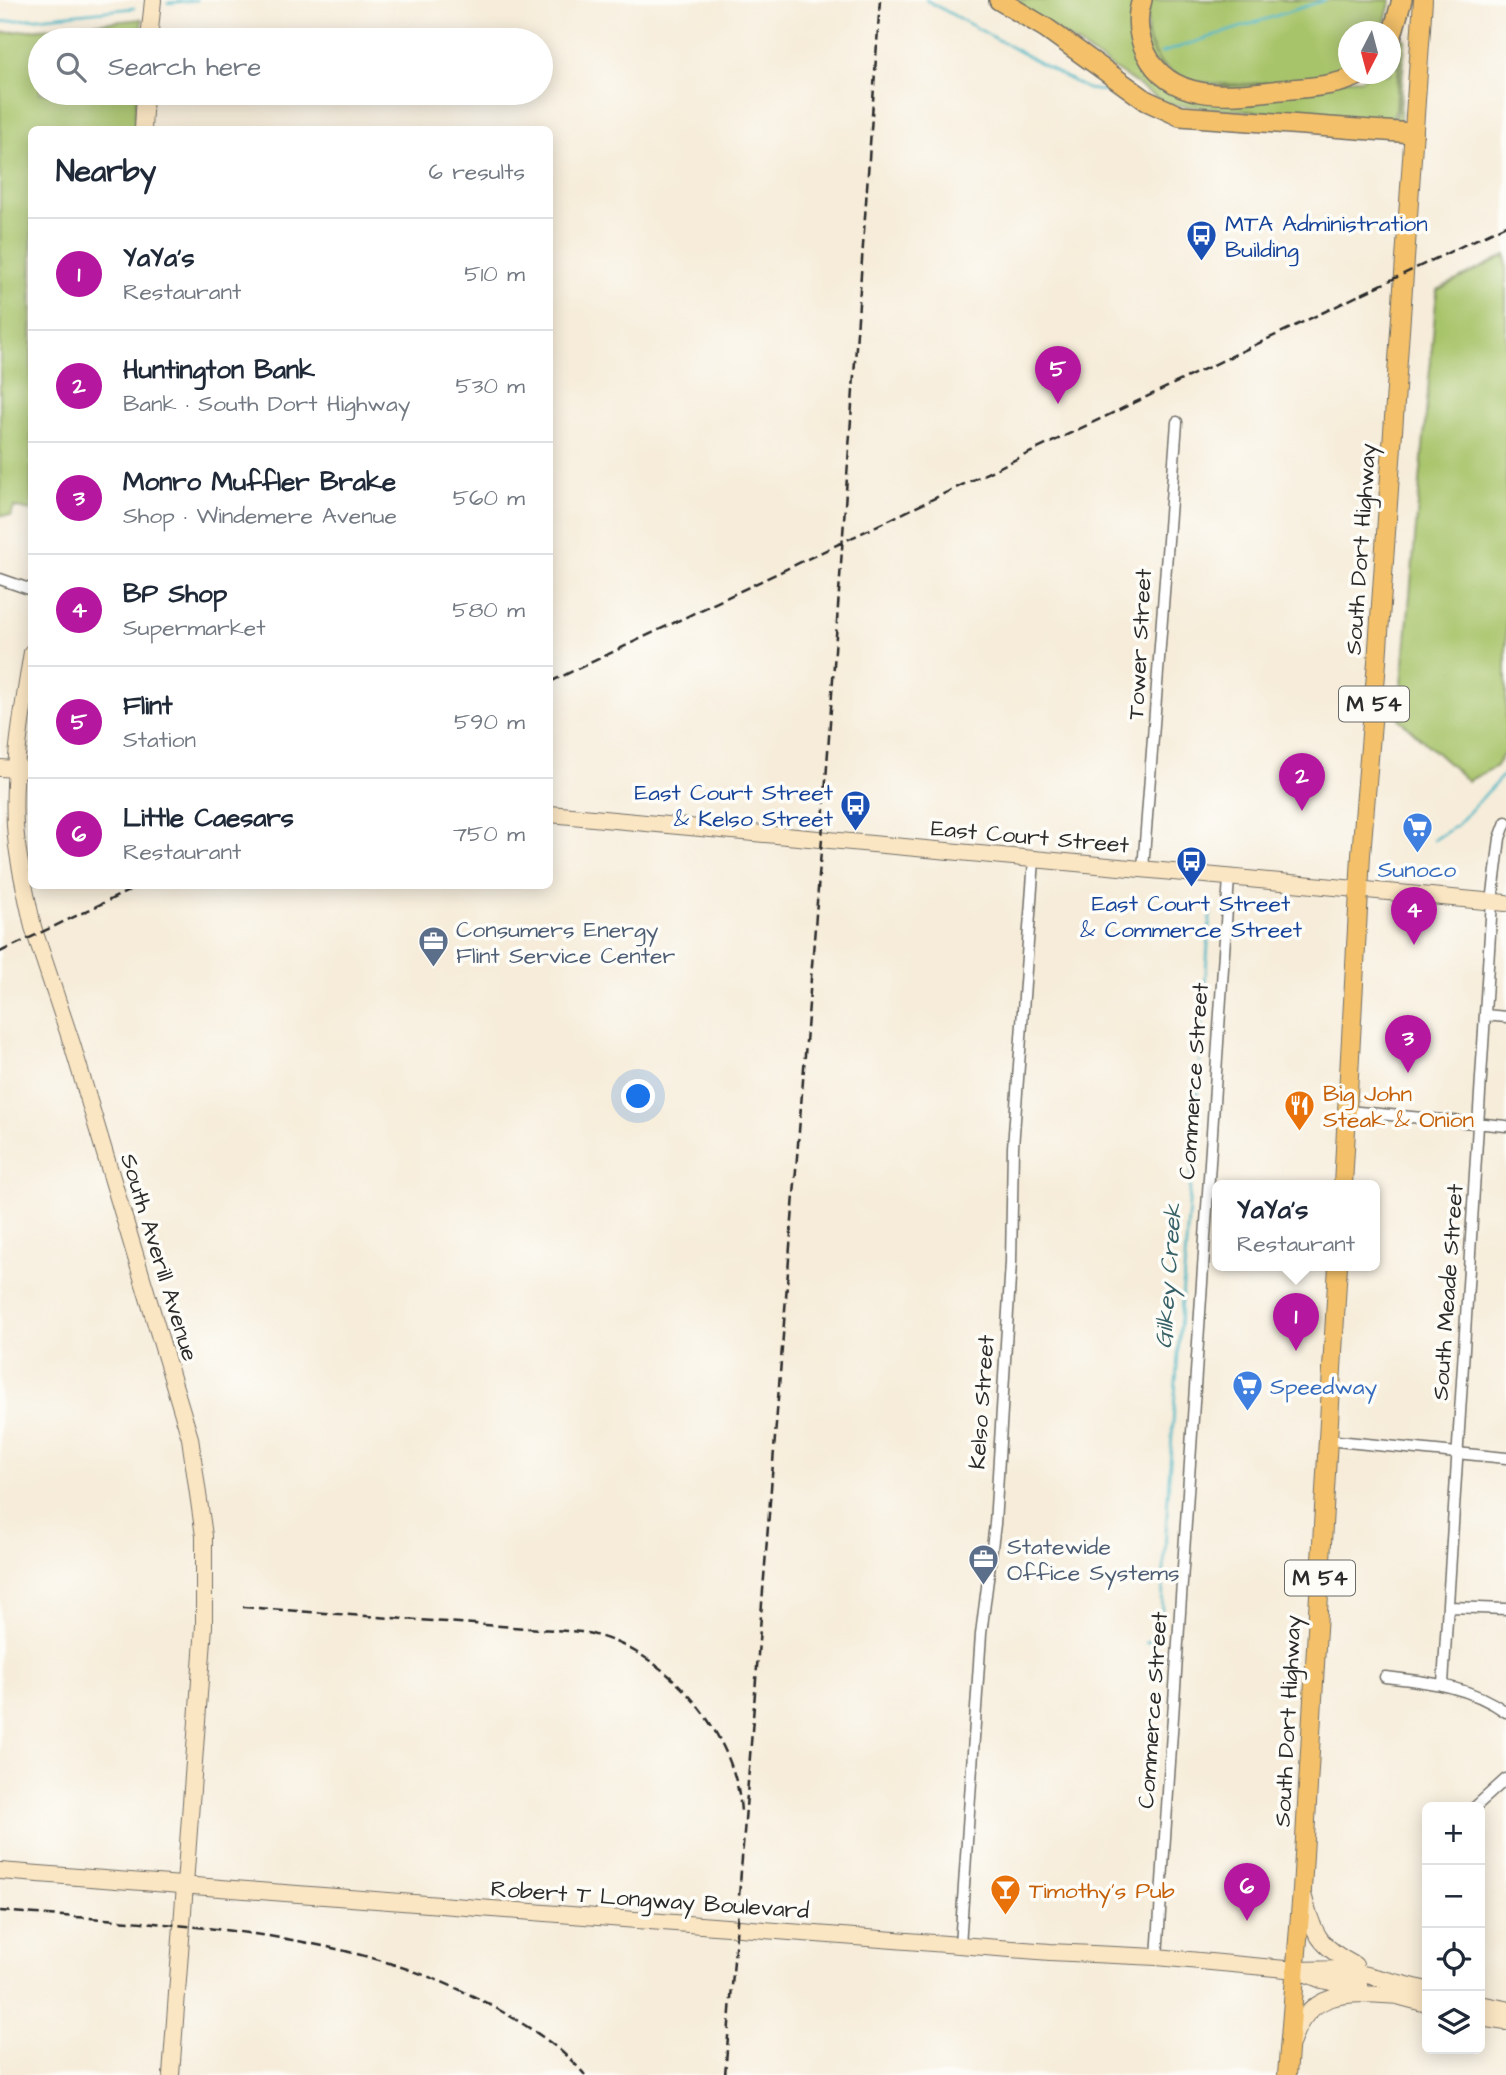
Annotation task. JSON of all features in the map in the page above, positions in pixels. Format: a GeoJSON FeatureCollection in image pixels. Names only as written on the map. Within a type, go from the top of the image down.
{"type":"FeatureCollection","features":[{"type":"Feature","properties":{"kind":"highway"},"geometry":{"type":"LineString","coordinates":[[999,0],[1046,28],[1141,97],[1169,112],[1201,119],[1413,133]]}},
{"type":"Feature","properties":{"kind":"highway"},"geometry":{"type":"LineString","coordinates":[[1142,0],[1139,29],[1144,51],[1157,71],[1191,90],[1234,95],[1338,82]]}},
{"type":"Feature","properties":{"kind":"highway"},"geometry":{"type":"LineString","coordinates":[[1396,21],[1402,0]]}},
{"type":"Feature","properties":{"kind":"main road","name":"South Dort Highway"},"geometry":{"type":"LineString","coordinates":[[1343,1180],[1359,888],[1423,0]]}},
{"type":"Feature","properties":{"kind":"main road","name":"South Dort Highway"},"geometry":{"type":"LineString","coordinates":[[1296,1970],[1338,1271]]}},
{"type":"Feature","properties":{"kind":"main road","name":"M 54"},"geometry":{"type":"LineString","coordinates":[[1287,2075],[1296,1970]]}},
{"type":"Feature","properties":{"kind":"street"},"geometry":{"type":"LineString","coordinates":[[150,28],[153,0]]}},
{"type":"Feature","properties":{"kind":"street"},"geometry":{"type":"LineString","coordinates":[[143,126],[144,105]]}},
{"type":"Feature","properties":{"kind":"street","name":"Tower Street"},"geometry":{"type":"LineString","coordinates":[[1143,869],[1177,422]]}},
{"type":"Feature","properties":{"kind":"street"},"geometry":{"type":"LineString","coordinates":[[0,579],[28,589]]}},
{"type":"Feature","properties":{"kind":"street","name":"South Averill Avenue"},"geometry":{"type":"LineString","coordinates":[[28,681],[16,769],[16,841],[33,926],[179,1396],[200,1492],[206,1597],[171,2075]]}},
{"type":"Feature","properties":{"kind":"street","name":"East Court Street"},"geometry":{"type":"LineString","coordinates":[[553,814],[1499,902]]}},
{"type":"Feature","properties":{"kind":"street","name":"South Meade Street"},"geometry":{"type":"LineString","coordinates":[[1443,1684],[1450,1607],[1485,1015],[1499,902],[1500,838],[1506,822]]}},
{"type":"Feature","properties":{"kind":"street","name":"Kelso Street"},"geometry":{"type":"LineString","coordinates":[[960,1945],[981,1634],[995,1524],[1011,1262],[1013,1147],[1034,860]]}},
{"type":"Feature","properties":{"kind":"street","name":"Commerce Street"},"geometry":{"type":"LineString","coordinates":[[1157,1957],[1229,878]]}},
{"type":"Feature","properties":{"kind":"street"},"geometry":{"type":"LineString","coordinates":[[1485,1015],[1506,1017]]}},
{"type":"Feature","properties":{"kind":"street"},"geometry":{"type":"LineString","coordinates":[[1348,1111],[1506,1126]]}},
{"type":"Feature","properties":{"kind":"street"},"geometry":{"type":"LineString","coordinates":[[1327,1440],[1506,1458]]}},
{"type":"Feature","properties":{"kind":"street"},"geometry":{"type":"LineString","coordinates":[[1450,1607],[1506,1608]]}},
{"type":"Feature","properties":{"kind":"street"},"geometry":{"type":"LineString","coordinates":[[1385,1677],[1443,1684],[1471,1692],[1506,1712]]}},
{"type":"Feature","properties":{"kind":"street"},"geometry":{"type":"LineString","coordinates":[[1481,1802],[1506,1779]]}},
{"type":"Feature","properties":{"kind":"street","name":"Robert T Longway Boulevard"},"geometry":{"type":"LineString","coordinates":[[0,1871],[960,1945],[1157,1957],[1296,1970],[1327,1967],[1369,1974],[1422,1989]]}},
{"type":"Feature","properties":{"kind":"street"},"geometry":{"type":"LineString","coordinates":[[1302,1890],[1310,1919],[1324,1946],[1369,1974]]}},
{"type":"Feature","properties":{"kind":"street","name":"Robert T Longway Boulevard"},"geometry":{"type":"LineString","coordinates":[[1296,1970],[1322,1980],[1422,2003]]}},
{"type":"Feature","properties":{"kind":"street"},"geometry":{"type":"LineString","coordinates":[[1290,2048],[1295,2031],[1307,2014],[1329,1997],[1367,1994],[1398,1996]]}},
{"type":"Feature","properties":{"kind":"street"},"geometry":{"type":"LineString","coordinates":[[1485,2005],[1506,2009]]}},
{"type":"Feature","properties":{"kind":"street"},"geometry":{"type":"LineString","coordinates":[[1485,2019],[1506,2022]]}},
{"type":"Feature","properties":{"kind":"green space"},"geometry":{"type":"Polygon","coordinates":[[[1012,0],[1137,0],[1134,9],[1172,89],[1338,80],[1338,84],[1397,84],[1396,109],[1389,123],[1175,105],[1162,101],[1012,0]]]}},
{"type":"Feature","properties":{"kind":"green space"},"geometry":{"type":"Polygon","coordinates":[[[1150,0],[1391,0],[1385,21],[1338,21],[1338,74],[1316,78],[1234,85],[1186,78],[1167,69],[1154,53],[1147,31],[1150,0]]]}},
{"type":"Feature","properties":{"kind":"green space"},"geometry":{"type":"Polygon","coordinates":[[[142,19],[141,28],[51,28],[142,19]]]}},
{"type":"Feature","properties":{"kind":"green space"},"geometry":{"type":"Polygon","coordinates":[[[28,30],[28,105],[136,105],[134,126],[28,126],[28,510],[14,507],[11,516],[0,515],[0,33],[28,30]]]}},
{"type":"Feature","properties":{"kind":"green space"},"geometry":{"type":"Polygon","coordinates":[[[1401,38],[1405,40],[1400,120],[1393,123],[1401,84],[1401,38]]]}},
{"type":"Feature","properties":{"kind":"green space"},"geometry":{"type":"Polygon","coordinates":[[[1506,255],[1506,751],[1495,767],[1468,781],[1399,719],[1437,290],[1506,255]]]}},
{"type":"Feature","properties":{"kind":"waterway"},"geometry":{"type":"LineString","coordinates":[[168,3],[197,0]]}},
{"type":"Feature","properties":{"kind":"waterway"},"geometry":{"type":"LineString","coordinates":[[926,0],[1087,89],[1112,92]]}},
{"type":"Feature","properties":{"kind":"waterway"},"geometry":{"type":"LineString","coordinates":[[1161,53],[1325,0]]}},
{"type":"Feature","properties":{"kind":"waterway"},"geometry":{"type":"LineString","coordinates":[[0,22],[134,8]]}},
{"type":"Feature","properties":{"kind":"waterway","name":"Gilkey Creek"},"geometry":{"type":"LineString","coordinates":[[1434,840],[1457,825],[1506,772]]}},
{"type":"Feature","properties":{"kind":"waterway","name":"Gilkey Creek"},"geometry":{"type":"LineString","coordinates":[[1146,1643],[1159,1637],[1161,1626],[1169,1477],[1211,904]]}},
{"type":"Feature","properties":{"kind":"railway"},"geometry":{"type":"LineString","coordinates":[[725,2075],[822,838],[880,0]]}},
{"type":"Feature","properties":{"kind":"railway"},"geometry":{"type":"LineString","coordinates":[[553,681],[1506,225]]}},
{"type":"Feature","properties":{"kind":"railway"},"geometry":{"type":"LineString","coordinates":[[0,952],[133,889]]}},
{"type":"Feature","properties":{"kind":"railway"},"geometry":{"type":"LineString","coordinates":[[243,1607],[581,1632],[611,1640],[640,1654],[666,1673],[690,1697],[710,1723],[726,1752],[736,1782],[741,1813]]}},
{"type":"Feature","properties":{"kind":"railway"},"geometry":{"type":"LineString","coordinates":[[0,1911],[257,1934],[383,1961],[443,1983],[501,2011],[546,2039],[585,2075]]}},
{"type":"Feature","properties":{"kind":"place","name":"MTA Administration Building"},"geometry":{"type":"Point","coordinates":[1202,263]}},
{"type":"Feature","properties":{"kind":"place","name":"Flint"},"geometry":{"type":"Point","coordinates":[1058,404]}},
{"type":"Feature","properties":{"kind":"place","name":"Huntington Bank"},"geometry":{"type":"Point","coordinates":[1302,811]}},
{"type":"Feature","properties":{"kind":"place","name":"East Court Street & Kelso Street"},"geometry":{"type":"Point","coordinates":[856,832]}},
{"type":"Feature","properties":{"kind":"place","name":"Sunoco"},"geometry":{"type":"Point","coordinates":[1417,855]}},
{"type":"Feature","properties":{"kind":"place","name":"East Court Street & Commerce Street"},"geometry":{"type":"Point","coordinates":[1191,889]}},
{"type":"Feature","properties":{"kind":"place","name":"BP Shop"},"geometry":{"type":"Point","coordinates":[1414,945]}},
{"type":"Feature","properties":{"kind":"place","name":"Consumers Energy Flint Service Center"},"geometry":{"type":"Point","coordinates":[433,969]}},
{"type":"Feature","properties":{"kind":"place","name":"Monro Muffler Brake"},"geometry":{"type":"Point","coordinates":[1408,1073]}},
{"type":"Feature","properties":{"kind":"place","name":"Big John Steak & Onion"},"geometry":{"type":"Point","coordinates":[1300,1133]}},
{"type":"Feature","properties":{"kind":"place","name":"YaYa's"},"geometry":{"type":"Point","coordinates":[1296,1351]}},
{"type":"Feature","properties":{"kind":"place","name":"Speedway"},"geometry":{"type":"Point","coordinates":[1247,1413]}},
{"type":"Feature","properties":{"kind":"place","name":"Statewide Office Systems"},"geometry":{"type":"Point","coordinates":[984,1586]}},
{"type":"Feature","properties":{"kind":"place","name":"Timothy's Pub"},"geometry":{"type":"Point","coordinates":[1006,1917]}},
{"type":"Feature","properties":{"kind":"place","name":"Little Caesars"},"geometry":{"type":"Point","coordinates":[1247,1921]}}]}
